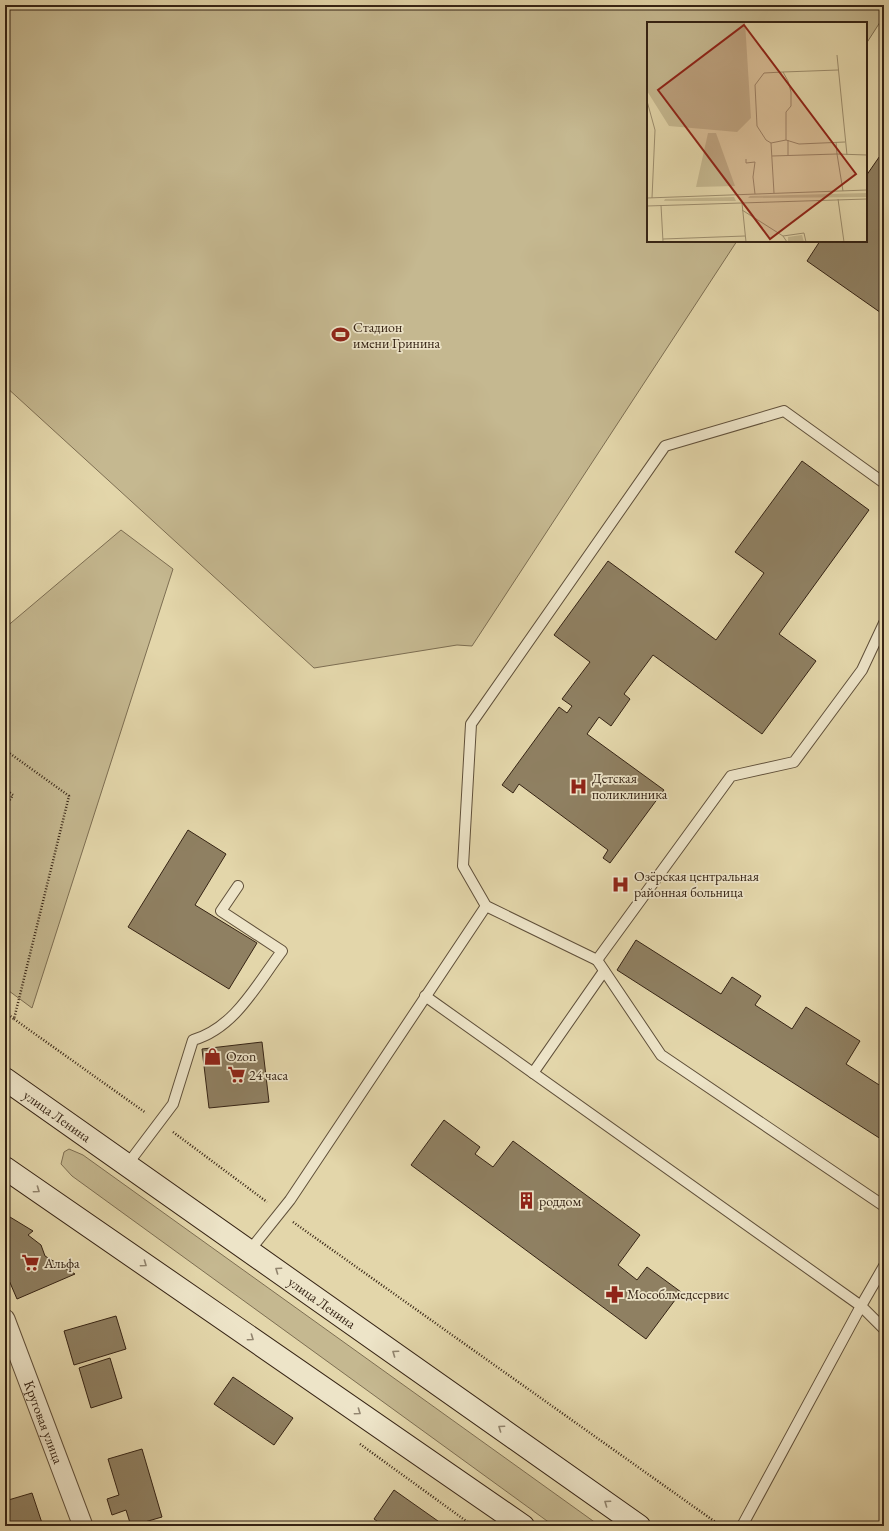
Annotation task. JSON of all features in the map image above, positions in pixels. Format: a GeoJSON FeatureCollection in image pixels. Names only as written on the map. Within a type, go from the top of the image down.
{"type":"FeatureCollection","features":[{"type":"Feature","properties":{"kind":"main road","name":"улица Ленина"},"geometry":{"type":"LineString","coordinates":[[5,1079],[250,1250],[639,1526]]}},
{"type":"Feature","properties":{"kind":"main road"},"geometry":{"type":"LineString","coordinates":[[5,1168],[523,1526]]}},
{"type":"Feature","properties":{"kind":"street","name":"Круговая улица"},"geometry":{"type":"LineString","coordinates":[[5,1319],[83,1526]]}},
{"type":"Feature","properties":{"kind":"lane"},"geometry":{"type":"LineString","coordinates":[[884,483],[784,411],[665,446],[471,724],[463,866],[486,906],[597,960],[661,1055],[884,1206]]}},
{"type":"Feature","properties":{"kind":"lane"},"geometry":{"type":"LineString","coordinates":[[597,960],[731,776],[794,762],[862,670],[884,623]]}},
{"type":"Feature","properties":{"kind":"lane"},"geometry":{"type":"LineString","coordinates":[[127,1165],[173,1104],[193,1040],[206,1036],[232,1018],[282,951],[221,911],[238,886]]}},
{"type":"Feature","properties":{"kind":"lane"},"geometry":{"type":"LineString","coordinates":[[250,1250],[280,1212],[486,906]]}},
{"type":"Feature","properties":{"kind":"lane"},"geometry":{"type":"LineString","coordinates":[[533,1072],[604,971]]}},
{"type":"Feature","properties":{"kind":"lane"},"geometry":{"type":"LineString","coordinates":[[425,996],[861,1306],[884,1328]]}},
{"type":"Feature","properties":{"kind":"lane"},"geometry":{"type":"LineString","coordinates":[[742,1526],[884,1266]]}},
{"type":"Feature","properties":{"kind":"path"},"geometry":{"type":"LineString","coordinates":[[5,750],[70,796],[14,1019]]}},
{"type":"Feature","properties":{"kind":"path"},"geometry":{"type":"LineString","coordinates":[[5,789],[13,795],[5,807]]}},
{"type":"Feature","properties":{"kind":"path"},"geometry":{"type":"LineString","coordinates":[[5,1012],[160,1123],[280,1212],[721,1526]]}},
{"type":"Feature","properties":{"kind":"shaded area","name":"Стадион имени Гринина"},"geometry":{"type":"Polygon","coordinates":[[[5,5],[884,5],[884,16],[867,42],[867,22],[647,22],[647,242],[736,242],[472,646],[457,645],[314,668],[5,386],[5,5]]]}},
{"type":"Feature","properties":{"kind":"shaded area"},"geometry":{"type":"Polygon","coordinates":[[[121,530],[173,569],[32,1008],[5,988],[5,628],[121,530]]]}},
{"type":"Feature","properties":{"kind":"shaded area"},"geometry":{"type":"Polygon","coordinates":[[[69,1149],[83,1155],[600,1526],[554,1526],[72,1176],[61,1164],[64,1152],[69,1149]]]}},
{"type":"Feature","properties":{"kind":"building"},"geometry":{"type":"Polygon","coordinates":[[[884,150],[884,315],[807,261],[819,242],[867,242],[867,175],[884,150]]]}},
{"type":"Feature","properties":{"kind":"building"},"geometry":{"type":"Polygon","coordinates":[[[802,461],[869,510],[779,634],[816,661],[762,734],[653,655],[624,694],[630,699],[611,726],[599,717],[587,734],[664,790],[610,863],[603,858],[608,850],[519,784],[513,793],[502,785],[559,707],[567,713],[572,706],[562,699],[590,662],[554,635],[608,561],[716,640],[764,573],[735,552],[802,461]]]}},
{"type":"Feature","properties":{"kind":"building"},"geometry":{"type":"Polygon","coordinates":[[[188,830],[226,854],[195,905],[257,943],[229,989],[128,927],[188,830]]]}},
{"type":"Feature","properties":{"kind":"building"},"geometry":{"type":"Polygon","coordinates":[[[636,940],[721,994],[732,977],[761,996],[755,1005],[792,1029],[806,1007],[860,1041],[846,1064],[884,1088],[884,1141],[617,970],[636,940]]]}},
{"type":"Feature","properties":{"kind":"building","name":"24 часа"},"geometry":{"type":"Polygon","coordinates":[[[262,1042],[269,1102],[209,1108],[202,1049],[262,1042]]]}},
{"type":"Feature","properties":{"kind":"building","name":"роддом"},"geometry":{"type":"Polygon","coordinates":[[[444,1120],[480,1147],[475,1154],[493,1167],[513,1141],[640,1235],[618,1265],[637,1280],[647,1267],[681,1292],[646,1339],[411,1165],[444,1120]]]}},
{"type":"Feature","properties":{"kind":"building","name":"Альфа"},"geometry":{"type":"Polygon","coordinates":[[[5,1214],[33,1231],[28,1235],[41,1245],[45,1256],[75,1274],[17,1299],[5,1271],[5,1214]]]}},
{"type":"Feature","properties":{"kind":"building"},"geometry":{"type":"Polygon","coordinates":[[[116,1316],[126,1349],[74,1365],[64,1331],[116,1316]]]}},
{"type":"Feature","properties":{"kind":"building"},"geometry":{"type":"Polygon","coordinates":[[[110,1358],[122,1398],[91,1408],[79,1368],[110,1358]]]}},
{"type":"Feature","properties":{"kind":"building"},"geometry":{"type":"Polygon","coordinates":[[[233,1377],[293,1418],[274,1445],[214,1404],[233,1377]]]}},
{"type":"Feature","properties":{"kind":"building"},"geometry":{"type":"Polygon","coordinates":[[[142,1449],[162,1517],[131,1526],[126,1510],[112,1515],[107,1499],[119,1495],[108,1459],[142,1449]]]}},
{"type":"Feature","properties":{"kind":"building"},"geometry":{"type":"Polygon","coordinates":[[[394,1490],[445,1526],[384,1526],[374,1519],[394,1490]]]}},
{"type":"Feature","properties":{"kind":"building"},"geometry":{"type":"Polygon","coordinates":[[[32,1493],[43,1526],[5,1526],[5,1501],[32,1493]]]}},
{"type":"Feature","properties":{"kind":"place","name":"Стадион имени Гринина"},"geometry":{"type":"Point","coordinates":[340,335]}},
{"type":"Feature","properties":{"kind":"place","name":"Детская поликлиника"},"geometry":{"type":"Point","coordinates":[579,786]}},
{"type":"Feature","properties":{"kind":"place","name":"Озёрская центральная районная больница"},"geometry":{"type":"Point","coordinates":[621,884]}},
{"type":"Feature","properties":{"kind":"place","name":"Ozon"},"geometry":{"type":"Point","coordinates":[213,1056]}},
{"type":"Feature","properties":{"kind":"place","name":"24 часа"},"geometry":{"type":"Point","coordinates":[236,1075]}},
{"type":"Feature","properties":{"kind":"place","name":"роддом"},"geometry":{"type":"Point","coordinates":[526,1201]}},
{"type":"Feature","properties":{"kind":"place","name":"Альфа"},"geometry":{"type":"Point","coordinates":[31,1263]}},
{"type":"Feature","properties":{"kind":"place","name":"Мособлмедсервис"},"geometry":{"type":"Point","coordinates":[614,1294]}}]}
